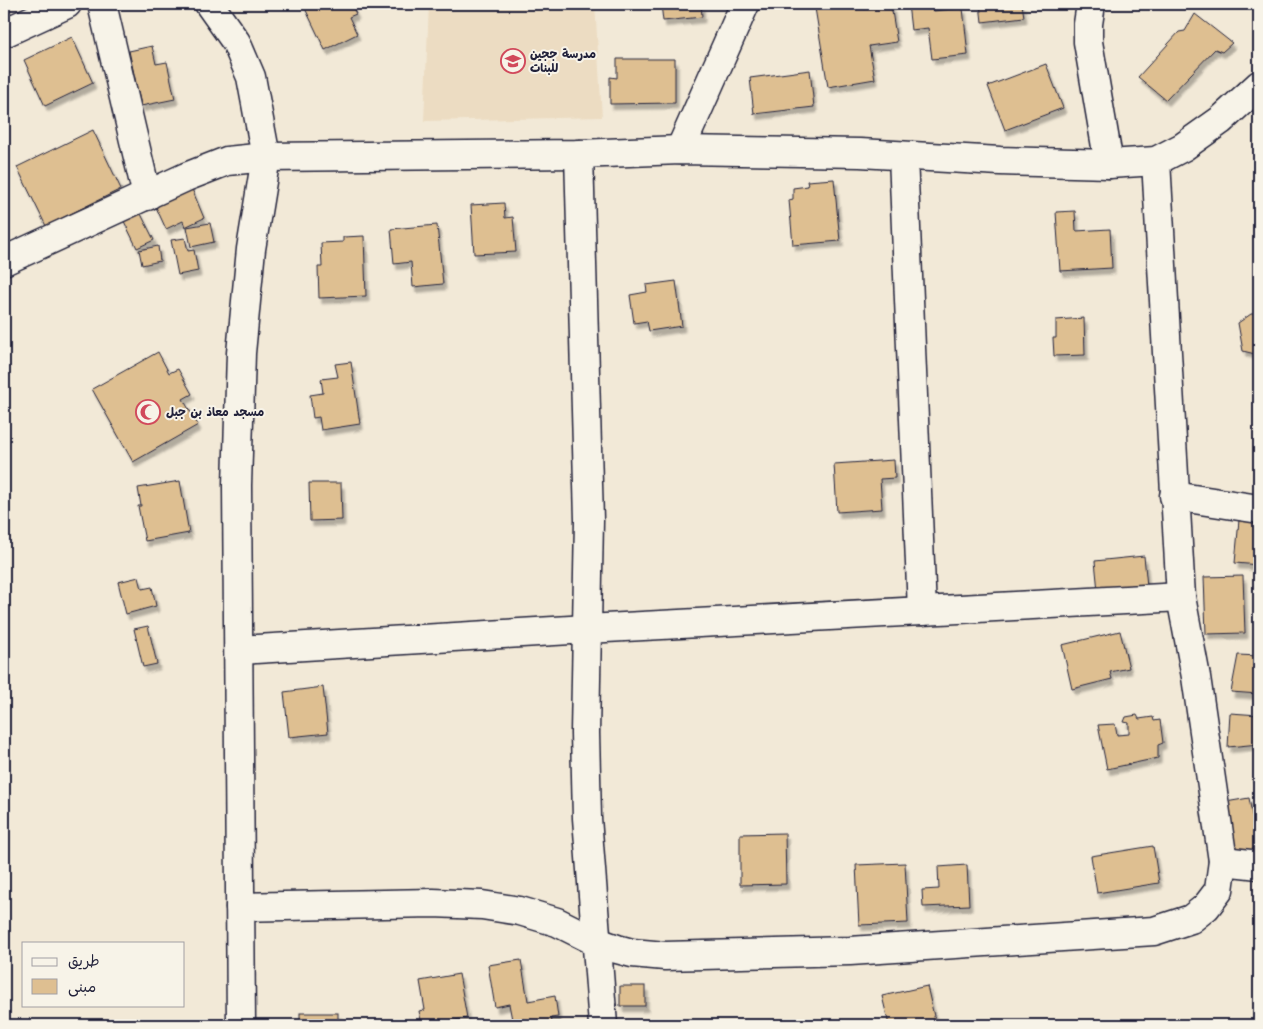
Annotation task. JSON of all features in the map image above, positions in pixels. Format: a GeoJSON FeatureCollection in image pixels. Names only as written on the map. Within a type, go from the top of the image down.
{"type":"FeatureCollection","features":[{"type":"Feature","properties":{"kind":"street"},"geometry":{"type":"LineString","coordinates":[[4,33],[67,4]]}},
{"type":"Feature","properties":{"kind":"street"},"geometry":{"type":"LineString","coordinates":[[102,4],[146,196]]}},
{"type":"Feature","properties":{"kind":"street"},"geometry":{"type":"LineString","coordinates":[[209,4],[236,42],[251,77],[266,157],[251,249],[241,353],[237,486],[241,1025]]}},
{"type":"Feature","properties":{"kind":"street"},"geometry":{"type":"LineString","coordinates":[[680,150],[745,4]]}},
{"type":"Feature","properties":{"kind":"street"},"geometry":{"type":"LineString","coordinates":[[1091,4],[1088,42],[1108,164]]}},
{"type":"Feature","properties":{"kind":"street"},"geometry":{"type":"LineString","coordinates":[[4,261],[186,177],[227,161],[266,157],[579,154],[680,150],[781,151],[1108,164],[1156,161],[1183,147],[1221,120],[1259,85]]}},
{"type":"Feature","properties":{"kind":"street"},"geometry":{"type":"LineString","coordinates":[[579,154],[589,520],[585,733],[587,818],[604,1025]]}},
{"type":"Feature","properties":{"kind":"street"},"geometry":{"type":"LineString","coordinates":[[903,156],[922,611]]}},
{"type":"Feature","properties":{"kind":"street"},"geometry":{"type":"LineString","coordinates":[[240,907],[433,903],[482,905],[520,911],[558,922],[597,942],[632,953],[665,956],[715,956],[850,951],[1154,931],[1191,919],[1206,907],[1219,890],[1222,861],[1196,677],[1181,597],[1156,161]]}},
{"type":"Feature","properties":{"kind":"street"},"geometry":{"type":"LineString","coordinates":[[1174,496],[1259,509]]}},
{"type":"Feature","properties":{"kind":"street"},"geometry":{"type":"LineString","coordinates":[[239,650],[1181,597]]}},
{"type":"Feature","properties":{"kind":"street"},"geometry":{"type":"LineString","coordinates":[[1222,861],[1259,865]]}},
{"type":"Feature","properties":{"kind":"shaded area","name":"مدرسة ججين للبنات"},"geometry":{"type":"Polygon","coordinates":[[[429,4],[595,4],[602,117],[424,121],[429,4]]]}},
{"type":"Feature","properties":{"kind":"building"},"geometry":{"type":"Polygon","coordinates":[[[303,4],[351,4],[356,14],[349,17],[357,34],[325,50],[303,4]]]}},
{"type":"Feature","properties":{"kind":"building"},"geometry":{"type":"Polygon","coordinates":[[[661,4],[701,4],[702,17],[663,21],[661,4]]]}},
{"type":"Feature","properties":{"kind":"building"},"geometry":{"type":"Polygon","coordinates":[[[840,4],[864,4],[864,9],[891,5],[897,42],[869,46],[875,79],[828,87],[815,8],[840,4]]]}},
{"type":"Feature","properties":{"kind":"building"},"geometry":{"type":"Polygon","coordinates":[[[908,4],[932,4],[933,11],[963,8],[968,55],[932,59],[928,28],[911,30],[908,4]]]}},
{"type":"Feature","properties":{"kind":"building"},"geometry":{"type":"Polygon","coordinates":[[[980,4],[1022,4],[1024,17],[982,22],[980,4]]]}},
{"type":"Feature","properties":{"kind":"building"},"geometry":{"type":"Polygon","coordinates":[[[1195,14],[1232,43],[1222,52],[1215,49],[1166,100],[1138,77],[1179,32],[1185,31],[1195,14]]]}},
{"type":"Feature","properties":{"kind":"building"},"geometry":{"type":"Polygon","coordinates":[[[72,37],[93,83],[45,106],[24,60],[72,37]]]}},
{"type":"Feature","properties":{"kind":"building"},"geometry":{"type":"Polygon","coordinates":[[[152,46],[156,64],[167,62],[175,99],[141,106],[129,51],[152,46]]]}},
{"type":"Feature","properties":{"kind":"building"},"geometry":{"type":"Polygon","coordinates":[[[617,59],[675,59],[675,103],[610,104],[610,77],[617,78],[617,59]]]}},
{"type":"Feature","properties":{"kind":"building"},"geometry":{"type":"Polygon","coordinates":[[[1046,64],[1063,108],[1005,130],[988,86],[1046,64]]]}},
{"type":"Feature","properties":{"kind":"building"},"geometry":{"type":"Polygon","coordinates":[[[810,70],[814,107],[754,114],[750,78],[810,70]]]}},
{"type":"Feature","properties":{"kind":"building"},"geometry":{"type":"Polygon","coordinates":[[[93,130],[121,189],[46,226],[17,167],[93,130]]]}},
{"type":"Feature","properties":{"kind":"building"},"geometry":{"type":"Polygon","coordinates":[[[834,179],[840,241],[793,245],[789,200],[793,199],[793,188],[808,186],[807,181],[834,179]]]}},
{"type":"Feature","properties":{"kind":"building"},"geometry":{"type":"Polygon","coordinates":[[[192,189],[204,218],[185,227],[183,221],[166,229],[155,205],[192,189]]]}},
{"type":"Feature","properties":{"kind":"building"},"geometry":{"type":"Polygon","coordinates":[[[504,203],[505,218],[513,217],[516,252],[474,254],[471,205],[504,203]]]}},
{"type":"Feature","properties":{"kind":"building"},"geometry":{"type":"Polygon","coordinates":[[[137,206],[154,240],[137,248],[121,215],[137,206]]]}},
{"type":"Feature","properties":{"kind":"building"},"geometry":{"type":"Polygon","coordinates":[[[1075,211],[1076,231],[1110,229],[1112,268],[1060,271],[1056,212],[1075,211]]]}},
{"type":"Feature","properties":{"kind":"building"},"geometry":{"type":"Polygon","coordinates":[[[210,223],[214,242],[191,247],[187,227],[210,223]]]}},
{"type":"Feature","properties":{"kind":"building"},"geometry":{"type":"Polygon","coordinates":[[[437,225],[443,284],[413,287],[411,262],[394,264],[391,229],[437,225]]]}},
{"type":"Feature","properties":{"kind":"building"},"geometry":{"type":"Polygon","coordinates":[[[364,236],[366,296],[319,298],[318,267],[322,267],[321,243],[343,242],[343,237],[364,236]]]}},
{"type":"Feature","properties":{"kind":"building"},"geometry":{"type":"Polygon","coordinates":[[[185,238],[188,251],[194,250],[198,271],[178,275],[171,240],[185,238]]]}},
{"type":"Feature","properties":{"kind":"building"},"geometry":{"type":"Polygon","coordinates":[[[158,246],[160,261],[142,265],[139,250],[158,246]]]}},
{"type":"Feature","properties":{"kind":"building"},"geometry":{"type":"Polygon","coordinates":[[[676,281],[682,326],[649,331],[647,321],[634,323],[630,295],[647,292],[646,285],[676,281]]]}},
{"type":"Feature","properties":{"kind":"building"},"geometry":{"type":"Polygon","coordinates":[[[1251,314],[1259,314],[1259,355],[1243,351],[1238,323],[1251,314]]]}},
{"type":"Feature","properties":{"kind":"building"},"geometry":{"type":"Polygon","coordinates":[[[1084,318],[1085,355],[1054,356],[1053,338],[1056,338],[1056,320],[1084,318]]]}},
{"type":"Feature","properties":{"kind":"building","name":"مسجد معاذ بن جبل"},"geometry":{"type":"Polygon","coordinates":[[[158,352],[169,373],[178,369],[192,394],[183,399],[198,425],[133,462],[92,389],[158,352]]]}},
{"type":"Feature","properties":{"kind":"building"},"geometry":{"type":"Polygon","coordinates":[[[351,362],[360,424],[321,430],[319,417],[313,418],[310,395],[323,393],[321,379],[338,377],[335,364],[351,362]]]}},
{"type":"Feature","properties":{"kind":"building"},"geometry":{"type":"Polygon","coordinates":[[[894,460],[895,478],[880,479],[882,509],[837,512],[834,464],[894,460]]]}},
{"type":"Feature","properties":{"kind":"building"},"geometry":{"type":"Polygon","coordinates":[[[180,481],[189,533],[145,541],[138,506],[141,506],[138,488],[180,481]]]}},
{"type":"Feature","properties":{"kind":"building"},"geometry":{"type":"Polygon","coordinates":[[[309,483],[341,483],[342,520],[310,521],[309,483]]]}},
{"type":"Feature","properties":{"kind":"building"},"geometry":{"type":"Polygon","coordinates":[[[1239,520],[1259,522],[1259,565],[1235,563],[1239,520]]]}},
{"type":"Feature","properties":{"kind":"building"},"geometry":{"type":"Polygon","coordinates":[[[1144,556],[1147,586],[1098,591],[1095,561],[1144,556]]]}},
{"type":"Feature","properties":{"kind":"building"},"geometry":{"type":"Polygon","coordinates":[[[1243,576],[1245,633],[1206,634],[1204,577],[1243,576]]]}},
{"type":"Feature","properties":{"kind":"building"},"geometry":{"type":"Polygon","coordinates":[[[139,577],[142,589],[152,587],[156,606],[126,614],[118,582],[139,577]]]}},
{"type":"Feature","properties":{"kind":"building"},"geometry":{"type":"Polygon","coordinates":[[[148,626],[157,664],[143,667],[134,629],[148,626]]]}},
{"type":"Feature","properties":{"kind":"building"},"geometry":{"type":"Polygon","coordinates":[[[1120,631],[1129,668],[1110,672],[1112,679],[1072,689],[1062,645],[1120,631]]]}},
{"type":"Feature","properties":{"kind":"building"},"geometry":{"type":"Polygon","coordinates":[[[1238,655],[1259,656],[1259,694],[1231,692],[1238,655]]]}},
{"type":"Feature","properties":{"kind":"building"},"geometry":{"type":"Polygon","coordinates":[[[323,687],[328,733],[289,737],[284,692],[323,687]]]}},
{"type":"Feature","properties":{"kind":"building"},"geometry":{"type":"Polygon","coordinates":[[[1230,713],[1259,715],[1259,744],[1228,747],[1230,713]]]}},
{"type":"Feature","properties":{"kind":"building"},"geometry":{"type":"Polygon","coordinates":[[[1137,715],[1139,719],[1153,717],[1154,721],[1160,720],[1163,743],[1158,745],[1158,758],[1107,769],[1098,725],[1115,724],[1117,735],[1129,734],[1129,723],[1124,722],[1126,717],[1137,715]]]}},
{"type":"Feature","properties":{"kind":"building"},"geometry":{"type":"Polygon","coordinates":[[[1253,781],[1259,781],[1259,794],[1255,794],[1253,781]]]}},
{"type":"Feature","properties":{"kind":"building"},"geometry":{"type":"Polygon","coordinates":[[[1249,798],[1253,820],[1259,819],[1259,854],[1236,858],[1226,802],[1249,798]]]}},
{"type":"Feature","properties":{"kind":"building"},"geometry":{"type":"Polygon","coordinates":[[[785,833],[786,884],[740,885],[740,834],[785,833]]]}},
{"type":"Feature","properties":{"kind":"building"},"geometry":{"type":"Polygon","coordinates":[[[1153,846],[1159,883],[1097,893],[1091,856],[1153,846]]]}},
{"type":"Feature","properties":{"kind":"building"},"geometry":{"type":"Polygon","coordinates":[[[905,863],[908,923],[859,925],[856,865],[905,863]]]}},
{"type":"Feature","properties":{"kind":"building"},"geometry":{"type":"Polygon","coordinates":[[[967,865],[969,905],[923,907],[922,890],[939,889],[938,867],[967,865]]]}},
{"type":"Feature","properties":{"kind":"building"},"geometry":{"type":"Polygon","coordinates":[[[521,960],[528,1001],[555,996],[558,1017],[551,1018],[553,1025],[513,1025],[509,1004],[495,1007],[488,965],[521,960]]]}},
{"type":"Feature","properties":{"kind":"building"},"geometry":{"type":"Polygon","coordinates":[[[459,974],[467,1018],[422,1025],[419,1011],[425,1010],[420,981],[459,974]]]}},
{"type":"Feature","properties":{"kind":"building"},"geometry":{"type":"Polygon","coordinates":[[[620,986],[645,986],[645,1006],[620,1006],[620,986]]]}},
{"type":"Feature","properties":{"kind":"building"},"geometry":{"type":"Polygon","coordinates":[[[927,986],[936,1025],[889,1025],[882,996],[927,986]]]}},
{"type":"Feature","properties":{"kind":"building"},"geometry":{"type":"Polygon","coordinates":[[[300,1013],[338,1013],[338,1025],[300,1025],[300,1013]]]}},
{"type":"Feature","properties":{"kind":"building"},"geometry":{"type":"Polygon","coordinates":[[[657,1019],[657,1025],[620,1025],[620,1024],[657,1019]]]}},
{"type":"Feature","properties":{"kind":"building"},"geometry":{"type":"Polygon","coordinates":[[[1259,1022],[1259,1025],[1225,1025],[1259,1022]]]}},
{"type":"Feature","properties":{"kind":"place","name":"مدرسة ججين للبنات"},"geometry":{"type":"Point","coordinates":[513,61]}},
{"type":"Feature","properties":{"kind":"place","name":"مسجد معاذ بن جبل"},"geometry":{"type":"Point","coordinates":[148,412]}}]}
